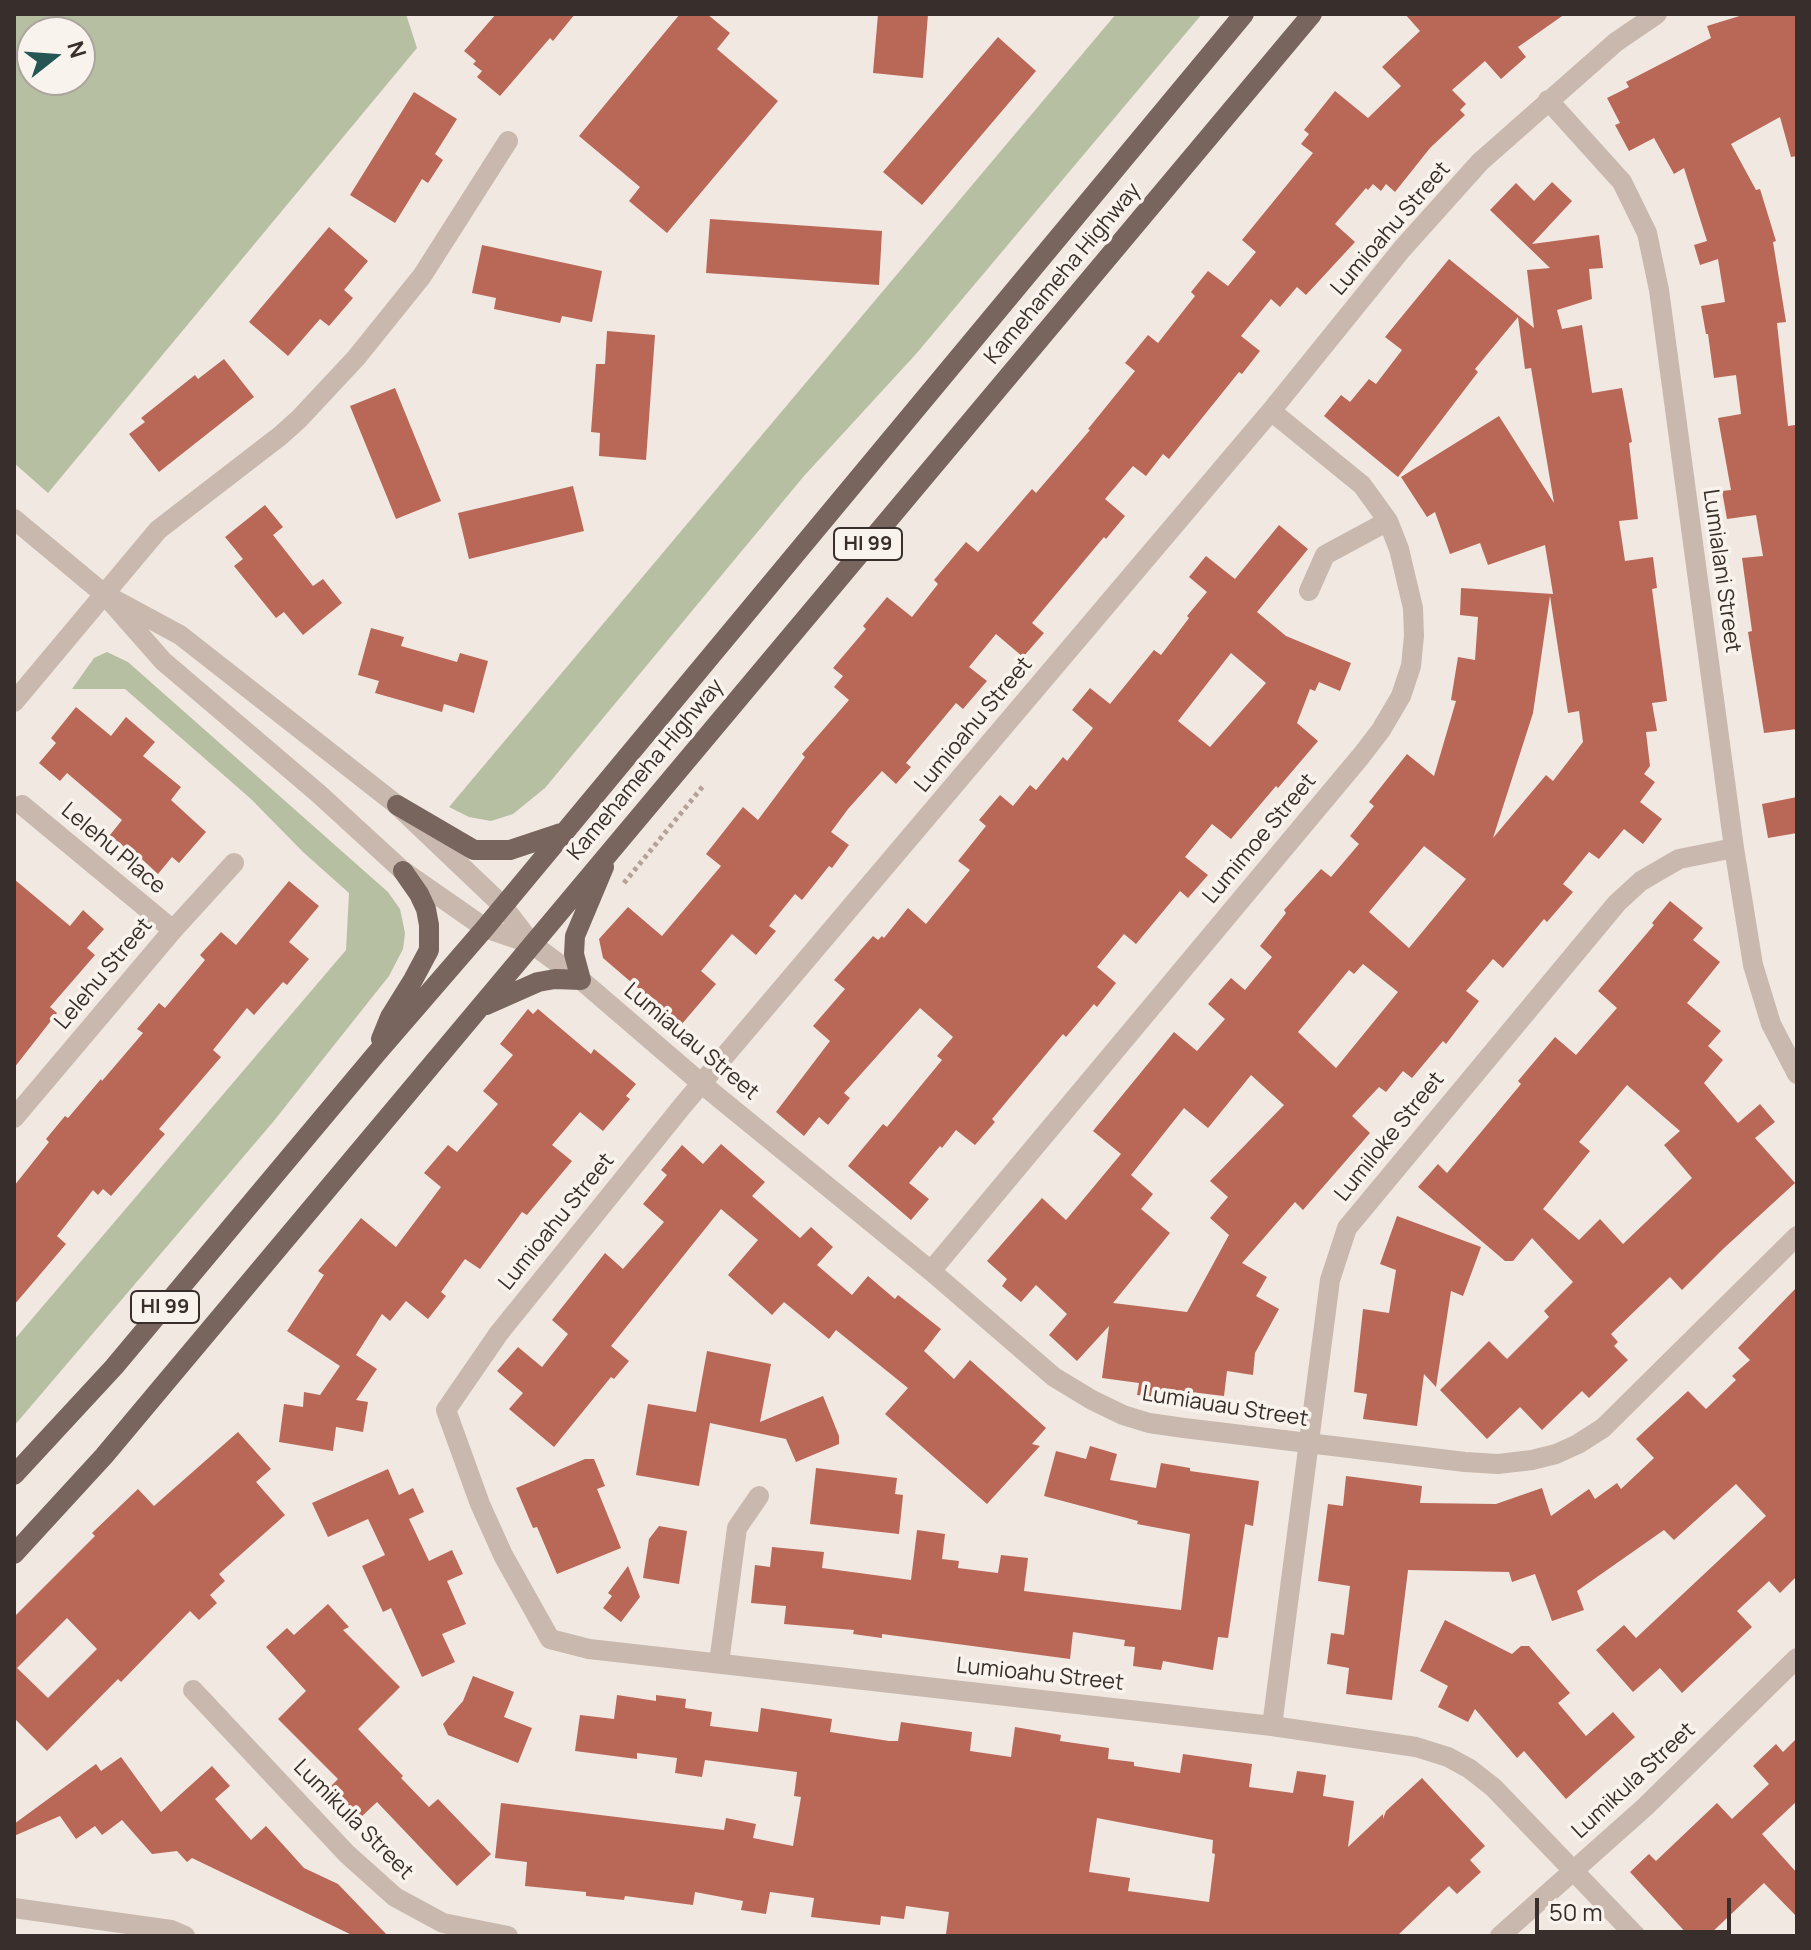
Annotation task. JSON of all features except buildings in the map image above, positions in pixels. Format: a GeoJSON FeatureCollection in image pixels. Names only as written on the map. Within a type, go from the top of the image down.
{"type":"FeatureCollection","features":[{"type":"Feature","properties":{"kind":"main road","name":"Kamehameha Highway"},"geometry":{"type":"LineString","coordinates":[[14,1475],[114,1367],[485,928],[1244,14]]}},
{"type":"Feature","properties":{"kind":"main road","name":"Kamehameha Highway"},"geometry":{"type":"LineString","coordinates":[[14,1554],[104,1456],[1312,14]]}},
{"type":"Feature","properties":{"kind":"main road"},"geometry":{"type":"LineString","coordinates":[[397,805],[474,850],[510,850],[561,833]]}},
{"type":"Feature","properties":{"kind":"main road"},"geometry":{"type":"LineString","coordinates":[[479,1009],[538,982],[581,980],[574,954],[575,936],[612,847]]}},
{"type":"Feature","properties":{"kind":"main road"},"geometry":{"type":"LineString","coordinates":[[376,1054],[390,1017],[429,950],[426,909],[403,871]]}},
{"type":"Feature","properties":{"kind":"street","name":"Lumioahu Street"},"geometry":{"type":"LineString","coordinates":[[1636,1936],[1493,1787],[1448,1757],[1416,1747],[1272,1726],[589,1649],[550,1639],[497,1542],[446,1410],[499,1333],[702,1084],[1271,411],[1402,249],[1480,162],[1616,42],[1657,14]]}},
{"type":"Feature","properties":{"kind":"street","name":"Lumialani Street"},"geometry":{"type":"LineString","coordinates":[[1548,100],[1622,182],[1647,233],[1659,290],[1734,848],[1753,965],[1771,1024],[1797,1074]]}},
{"type":"Feature","properties":{"kind":"street"},"geometry":{"type":"LineString","coordinates":[[14,702],[158,530],[290,428],[356,358],[422,276],[508,141]]}},
{"type":"Feature","properties":{"kind":"street","name":"Lumimoe Street"},"geometry":{"type":"LineString","coordinates":[[931,1271],[1381,730],[1401,696],[1411,666],[1414,636],[1408,580],[1388,521],[1362,485],[1271,411]]}},
{"type":"Feature","properties":{"kind":"street","name":"Lumiauau Street"},"geometry":{"type":"LineString","coordinates":[[14,519],[104,594],[163,661],[319,794],[403,871],[485,928],[532,944]]}},
{"type":"Feature","properties":{"kind":"street"},"geometry":{"type":"LineString","coordinates":[[1309,591],[1325,555],[1388,521]]}},
{"type":"Feature","properties":{"kind":"street","name":"Lumiauau Street"},"geometry":{"type":"LineString","coordinates":[[104,594],[180,635],[397,805],[503,906],[532,944],[581,980],[1054,1377],[1123,1415],[1160,1425],[1498,1464],[1556,1454],[1578,1444],[1614,1418],[1797,1236]]}},
{"type":"Feature","properties":{"kind":"street","name":"Lelehu Place"},"geometry":{"type":"LineString","coordinates":[[22,805],[173,930]]}},
{"type":"Feature","properties":{"kind":"street","name":"Lumiloke Street"},"geometry":{"type":"LineString","coordinates":[[1272,1726],[1330,1280],[1347,1228],[1617,903],[1641,881],[1679,859],[1734,848]]}},
{"type":"Feature","properties":{"kind":"street","name":"Lelehu Street"},"geometry":{"type":"LineString","coordinates":[[14,1118],[173,930],[234,863]]}},
{"type":"Feature","properties":{"kind":"street"},"geometry":{"type":"LineString","coordinates":[[719,1663],[737,1528],[759,1496]]}},
{"type":"Feature","properties":{"kind":"street","name":"Lumikula Street"},"geometry":{"type":"LineString","coordinates":[[1500,1936],[1645,1807],[1797,1658]]}},
{"type":"Feature","properties":{"kind":"street","name":"Lumikula Street"},"geometry":{"type":"LineString","coordinates":[[193,1690],[347,1854],[395,1897],[443,1923],[508,1936]]}},
{"type":"Feature","properties":{"kind":"street"},"geometry":{"type":"LineString","coordinates":[[14,1908],[171,1930],[185,1936]]}},
{"type":"Feature","properties":{"kind":"path"},"geometry":{"type":"LineString","coordinates":[[619,888],[704,785]]}},
{"type":"Feature","properties":{"kind":"green space"},"geometry":{"type":"Polygon","coordinates":[[[14,14],[406,14],[417,48],[48,493],[14,463],[14,14]]]}},
{"type":"Feature","properties":{"kind":"green space"},"geometry":{"type":"Polygon","coordinates":[[[1116,14],[1202,14],[916,354],[804,476],[545,788],[513,814],[491,821],[469,817],[449,807],[1116,14]]]}},
{"type":"Feature","properties":{"kind":"green space"},"geometry":{"type":"Polygon","coordinates":[[[107,652],[128,662],[388,892],[400,909],[405,933],[403,949],[389,976],[273,1122],[14,1426],[14,1340],[346,950],[349,893],[251,799],[125,689],[72,689],[94,658],[107,652]]]}}]}
